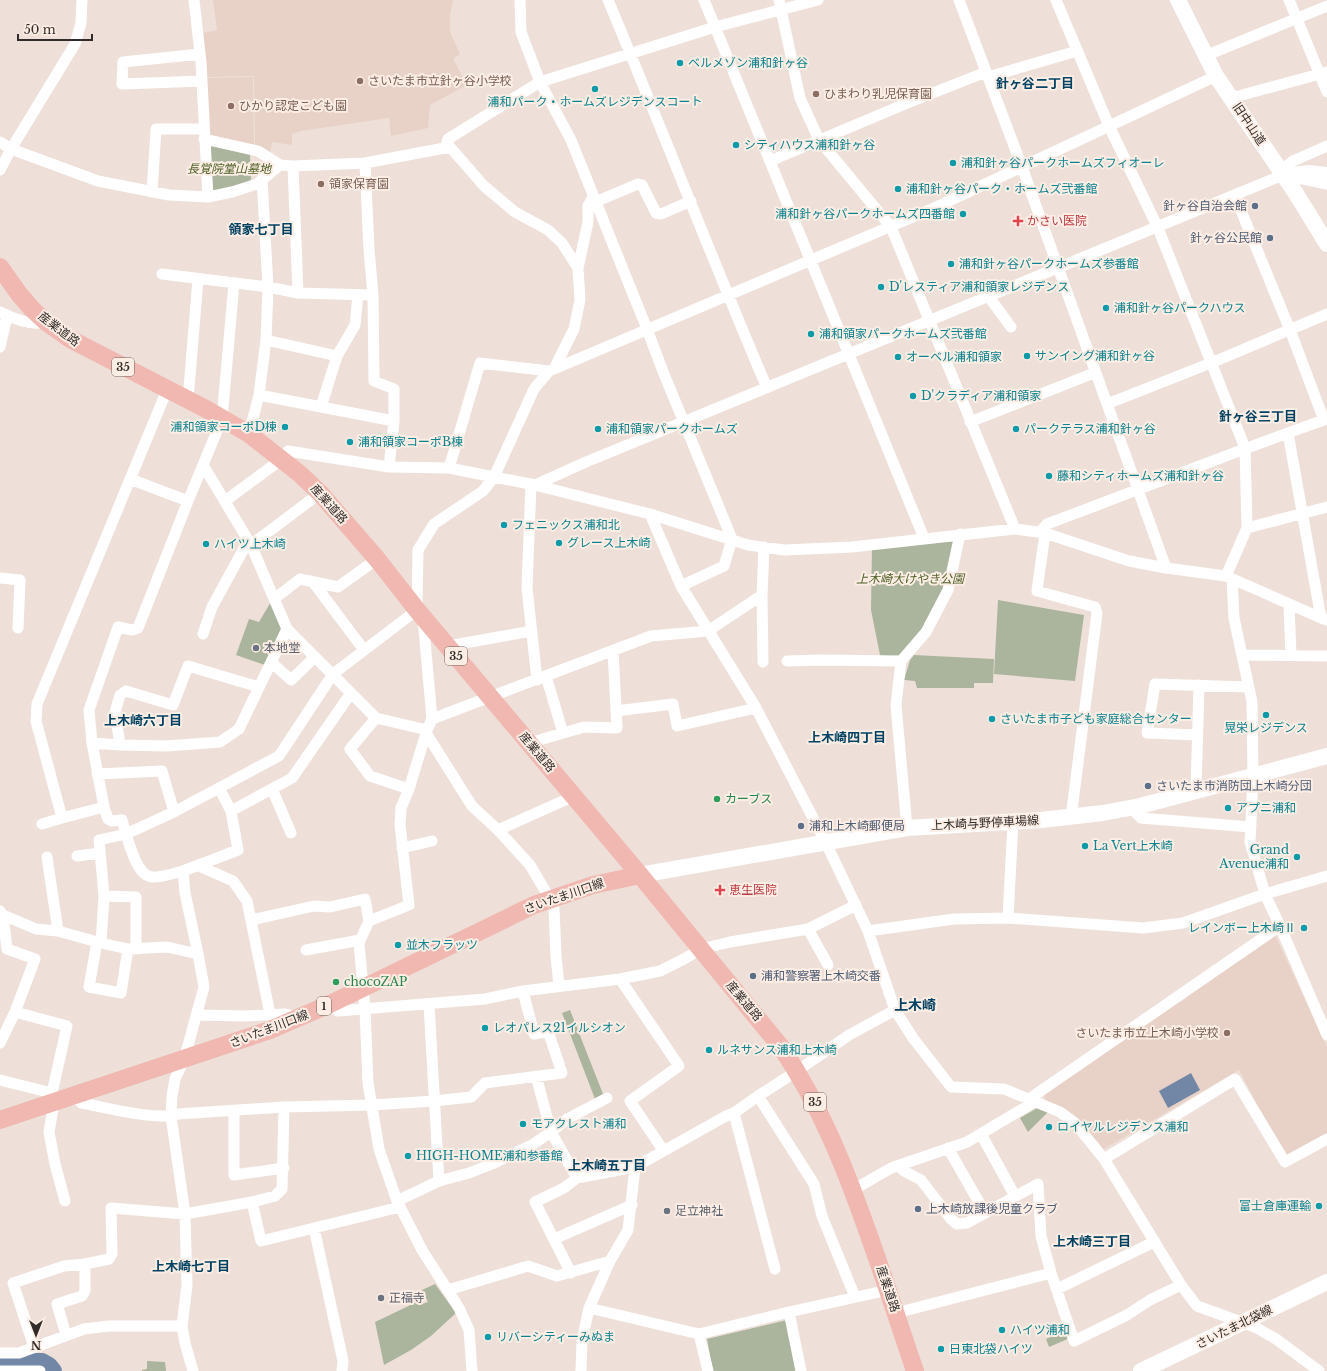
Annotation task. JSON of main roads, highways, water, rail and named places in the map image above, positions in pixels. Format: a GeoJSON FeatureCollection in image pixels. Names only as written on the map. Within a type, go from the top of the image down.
{"type":"FeatureCollection","features":[{"type":"Feature","properties":{"kind":"main road","name":"旧中山道"},"geometry":{"type":"LineString","coordinates":[[1178,0],[1216,76],[1283,175],[1327,244]]}},
{"type":"Feature","properties":{"kind":"main road","name":"産業道路"},"geometry":{"type":"LineString","coordinates":[[0,267],[19,294],[46,322],[70,339],[86,349],[188,400],[249,434],[300,474],[320,493],[377,559],[420,613],[640,874],[763,1024],[798,1071],[829,1131],[853,1190],[915,1371]]}},
{"type":"Feature","properties":{"kind":"main road","name":"上木崎与野停車場線"},"geometry":{"type":"LineString","coordinates":[[640,874],[907,828],[1071,818],[1131,808],[1254,777],[1327,756]]}},
{"type":"Feature","properties":{"kind":"main road","name":"さいたま川口線"},"geometry":{"type":"LineString","coordinates":[[0,1120],[57,1098],[184,1060],[270,1030],[330,1004],[497,922],[550,899],[593,885],[640,874]]}},
{"type":"Feature","properties":{"kind":"main road","name":"さいたま北袋線"},"geometry":{"type":"LineString","coordinates":[[1164,1371],[1327,1282]]}},
{"type":"Feature","properties":{"kind":"main road","name":"さいたま北袋線"},"geometry":{"type":"LineString","coordinates":[[1141,1371],[1327,1294]]}},
{"type":"Feature","properties":{"kind":"water"},"geometry":{"type":"Polygon","coordinates":[[[1191,1073],[1200,1090],[1168,1108],[1159,1091],[1191,1073]]]}},
{"type":"Feature","properties":{"kind":"waterway"},"geometry":{"type":"LineString","coordinates":[[0,1362],[42,1362],[49,1366],[53,1371]]}},
{"type":"Feature","properties":{"kind":"place","name":"ベルメゾン浦和針ヶ谷"},"geometry":{"type":"Point","coordinates":[680,63]}},
{"type":"Feature","properties":{"kind":"place","name":"さいたま市立針ヶ谷小学校"},"geometry":{"type":"Point","coordinates":[360,81]}},
{"type":"Feature","properties":{"kind":"place","name":"浦和パーク・ホームズレジデンスコート"},"geometry":{"type":"Point","coordinates":[595,89]}},
{"type":"Feature","properties":{"kind":"place","name":"ひまわり乳児保育園"},"geometry":{"type":"Point","coordinates":[816,94]}},
{"type":"Feature","properties":{"kind":"place","name":"ひかり認定こども園"},"geometry":{"type":"Point","coordinates":[231,106]}},
{"type":"Feature","properties":{"kind":"place","name":"シティハウス浦和針ヶ谷"},"geometry":{"type":"Point","coordinates":[736,145]}},
{"type":"Feature","properties":{"kind":"place","name":"浦和針ヶ谷パークホームズフィオーレ"},"geometry":{"type":"Point","coordinates":[953,163]}},
{"type":"Feature","properties":{"kind":"place","name":"領家保育園"},"geometry":{"type":"Point","coordinates":[321,184]}},
{"type":"Feature","properties":{"kind":"place","name":"浦和針ヶ谷パーク・ホームズ弐番館"},"geometry":{"type":"Point","coordinates":[898,189]}},
{"type":"Feature","properties":{"kind":"place","name":"針ヶ谷自治会館"},"geometry":{"type":"Point","coordinates":[1255,206]}},
{"type":"Feature","properties":{"kind":"place","name":"浦和針ヶ谷パークホームズ四番館"},"geometry":{"type":"Point","coordinates":[963,214]}},
{"type":"Feature","properties":{"kind":"place","name":"かさい医院"},"geometry":{"type":"Point","coordinates":[1018,221]}},
{"type":"Feature","properties":{"kind":"place","name":"針ヶ谷公民館"},"geometry":{"type":"Point","coordinates":[1270,238]}},
{"type":"Feature","properties":{"kind":"place","name":"浦和針ヶ谷パークホームズ参番館"},"geometry":{"type":"Point","coordinates":[951,264]}},
{"type":"Feature","properties":{"kind":"place","name":"D'レスティア浦和領家レジデンス"},"geometry":{"type":"Point","coordinates":[881,287]}},
{"type":"Feature","properties":{"kind":"place","name":"浦和針ヶ谷パークハウス"},"geometry":{"type":"Point","coordinates":[1106,308]}},
{"type":"Feature","properties":{"kind":"place","name":"浦和領家パークホームズ弐番館"},"geometry":{"type":"Point","coordinates":[811,334]}},
{"type":"Feature","properties":{"kind":"place","name":"サンイング浦和針ヶ谷"},"geometry":{"type":"Point","coordinates":[1027,356]}},
{"type":"Feature","properties":{"kind":"place","name":"オーベル浦和領家"},"geometry":{"type":"Point","coordinates":[898,357]}},
{"type":"Feature","properties":{"kind":"place","name":"D'クラディア浦和領家"},"geometry":{"type":"Point","coordinates":[913,396]}},
{"type":"Feature","properties":{"kind":"place","name":"浦和領家コーポD棟"},"geometry":{"type":"Point","coordinates":[285,427]}},
{"type":"Feature","properties":{"kind":"place","name":"浦和領家パークホームズ"},"geometry":{"type":"Point","coordinates":[598,429]}},
{"type":"Feature","properties":{"kind":"place","name":"パークテラス浦和針ヶ谷"},"geometry":{"type":"Point","coordinates":[1016,429]}},
{"type":"Feature","properties":{"kind":"place","name":"浦和領家コーポB棟"},"geometry":{"type":"Point","coordinates":[350,442]}},
{"type":"Feature","properties":{"kind":"place","name":"藤和シティホームズ浦和針ヶ谷"},"geometry":{"type":"Point","coordinates":[1049,476]}},
{"type":"Feature","properties":{"kind":"place","name":"フェニックス浦和北"},"geometry":{"type":"Point","coordinates":[504,525]}},
{"type":"Feature","properties":{"kind":"place","name":"グレース上木崎"},"geometry":{"type":"Point","coordinates":[559,543]}},
{"type":"Feature","properties":{"kind":"place","name":"ハイツ上木崎"},"geometry":{"type":"Point","coordinates":[206,544]}},
{"type":"Feature","properties":{"kind":"place","name":"本地堂"},"geometry":{"type":"Point","coordinates":[256,648]}},
{"type":"Feature","properties":{"kind":"place","name":"晃栄レジデンス"},"geometry":{"type":"Point","coordinates":[1266,715]}},
{"type":"Feature","properties":{"kind":"place","name":"さいたま市子ども家庭総合センター"},"geometry":{"type":"Point","coordinates":[992,719]}},
{"type":"Feature","properties":{"kind":"place","name":"さいたま市消防団上木崎分団"},"geometry":{"type":"Point","coordinates":[1148,786]}},
{"type":"Feature","properties":{"kind":"place","name":"カーブス"},"geometry":{"type":"Point","coordinates":[717,799]}},
{"type":"Feature","properties":{"kind":"place","name":"アプニ浦和"},"geometry":{"type":"Point","coordinates":[1228,808]}},
{"type":"Feature","properties":{"kind":"place","name":"浦和上木崎郵便局"},"geometry":{"type":"Point","coordinates":[801,826]}},
{"type":"Feature","properties":{"kind":"place","name":"La Vert上木崎"},"geometry":{"type":"Point","coordinates":[1085,846]}},
{"type":"Feature","properties":{"kind":"place","name":"Grand Avenue浦和"},"geometry":{"type":"Point","coordinates":[1297,857]}},
{"type":"Feature","properties":{"kind":"place","name":"恵生医院"},"geometry":{"type":"Point","coordinates":[720,890]}},
{"type":"Feature","properties":{"kind":"place","name":"レインボー上木崎Ⅱ"},"geometry":{"type":"Point","coordinates":[1304,928]}},
{"type":"Feature","properties":{"kind":"place","name":"並木フラッツ"},"geometry":{"type":"Point","coordinates":[398,945]}},
{"type":"Feature","properties":{"kind":"place","name":"浦和警察署上木崎交番"},"geometry":{"type":"Point","coordinates":[753,976]}},
{"type":"Feature","properties":{"kind":"place","name":"chocoZAP"},"geometry":{"type":"Point","coordinates":[336,982]}},
{"type":"Feature","properties":{"kind":"place","name":"レオパレス21イルシオン"},"geometry":{"type":"Point","coordinates":[485,1028]}},
{"type":"Feature","properties":{"kind":"place","name":"さいたま市立上木崎小学校"},"geometry":{"type":"Point","coordinates":[1227,1033]}},
{"type":"Feature","properties":{"kind":"place","name":"ルネサンス浦和上木崎"},"geometry":{"type":"Point","coordinates":[709,1050]}},
{"type":"Feature","properties":{"kind":"place","name":"モアクレスト浦和"},"geometry":{"type":"Point","coordinates":[523,1124]}},
{"type":"Feature","properties":{"kind":"place","name":"ロイヤルレジデンス浦和"},"geometry":{"type":"Point","coordinates":[1049,1127]}},
{"type":"Feature","properties":{"kind":"place","name":"HIGH-HOME浦和参番館"},"geometry":{"type":"Point","coordinates":[408,1156]}},
{"type":"Feature","properties":{"kind":"place","name":"富士倉庫運輸"},"geometry":{"type":"Point","coordinates":[1319,1206]}},
{"type":"Feature","properties":{"kind":"place","name":"上木崎放課後児童クラブ"},"geometry":{"type":"Point","coordinates":[918,1209]}},
{"type":"Feature","properties":{"kind":"place","name":"足立神社"},"geometry":{"type":"Point","coordinates":[667,1211]}},
{"type":"Feature","properties":{"kind":"place","name":"正福寺"},"geometry":{"type":"Point","coordinates":[381,1298]}},
{"type":"Feature","properties":{"kind":"place","name":"ハイツ浦和"},"geometry":{"type":"Point","coordinates":[1002,1330]}},
{"type":"Feature","properties":{"kind":"place","name":"リバーシティーみぬま"},"geometry":{"type":"Point","coordinates":[488,1337]}},
{"type":"Feature","properties":{"kind":"place","name":"日東北袋ハイツ"},"geometry":{"type":"Point","coordinates":[941,1349]}},
{"type":"Feature","properties":{"kind":"district","name":"針ヶ谷二丁目"},"geometry":{"type":"Point","coordinates":[1035,83]}},
{"type":"Feature","properties":{"kind":"district","name":"領家七丁目"},"geometry":{"type":"Point","coordinates":[261,229]}},
{"type":"Feature","properties":{"kind":"district","name":"針ヶ谷三丁目"},"geometry":{"type":"Point","coordinates":[1258,416]}},
{"type":"Feature","properties":{"kind":"district","name":"上木崎六丁目"},"geometry":{"type":"Point","coordinates":[143,720]}},
{"type":"Feature","properties":{"kind":"district","name":"上木崎四丁目"},"geometry":{"type":"Point","coordinates":[847,737]}},
{"type":"Feature","properties":{"kind":"district","name":"上木崎"},"geometry":{"type":"Point","coordinates":[915,1005]}},
{"type":"Feature","properties":{"kind":"district","name":"上木崎五丁目"},"geometry":{"type":"Point","coordinates":[607,1165]}},
{"type":"Feature","properties":{"kind":"district","name":"上木崎三丁目"},"geometry":{"type":"Point","coordinates":[1092,1241]}},
{"type":"Feature","properties":{"kind":"district","name":"上木崎七丁目"},"geometry":{"type":"Point","coordinates":[191,1266]}},
{"type":"Feature","properties":{"kind":"park label","name":"長覚院堂山墓地"},"geometry":{"type":"Point","coordinates":[229,169]}},
{"type":"Feature","properties":{"kind":"park label","name":"上木崎大けやき公園"},"geometry":{"type":"Point","coordinates":[910,579]}}]}
